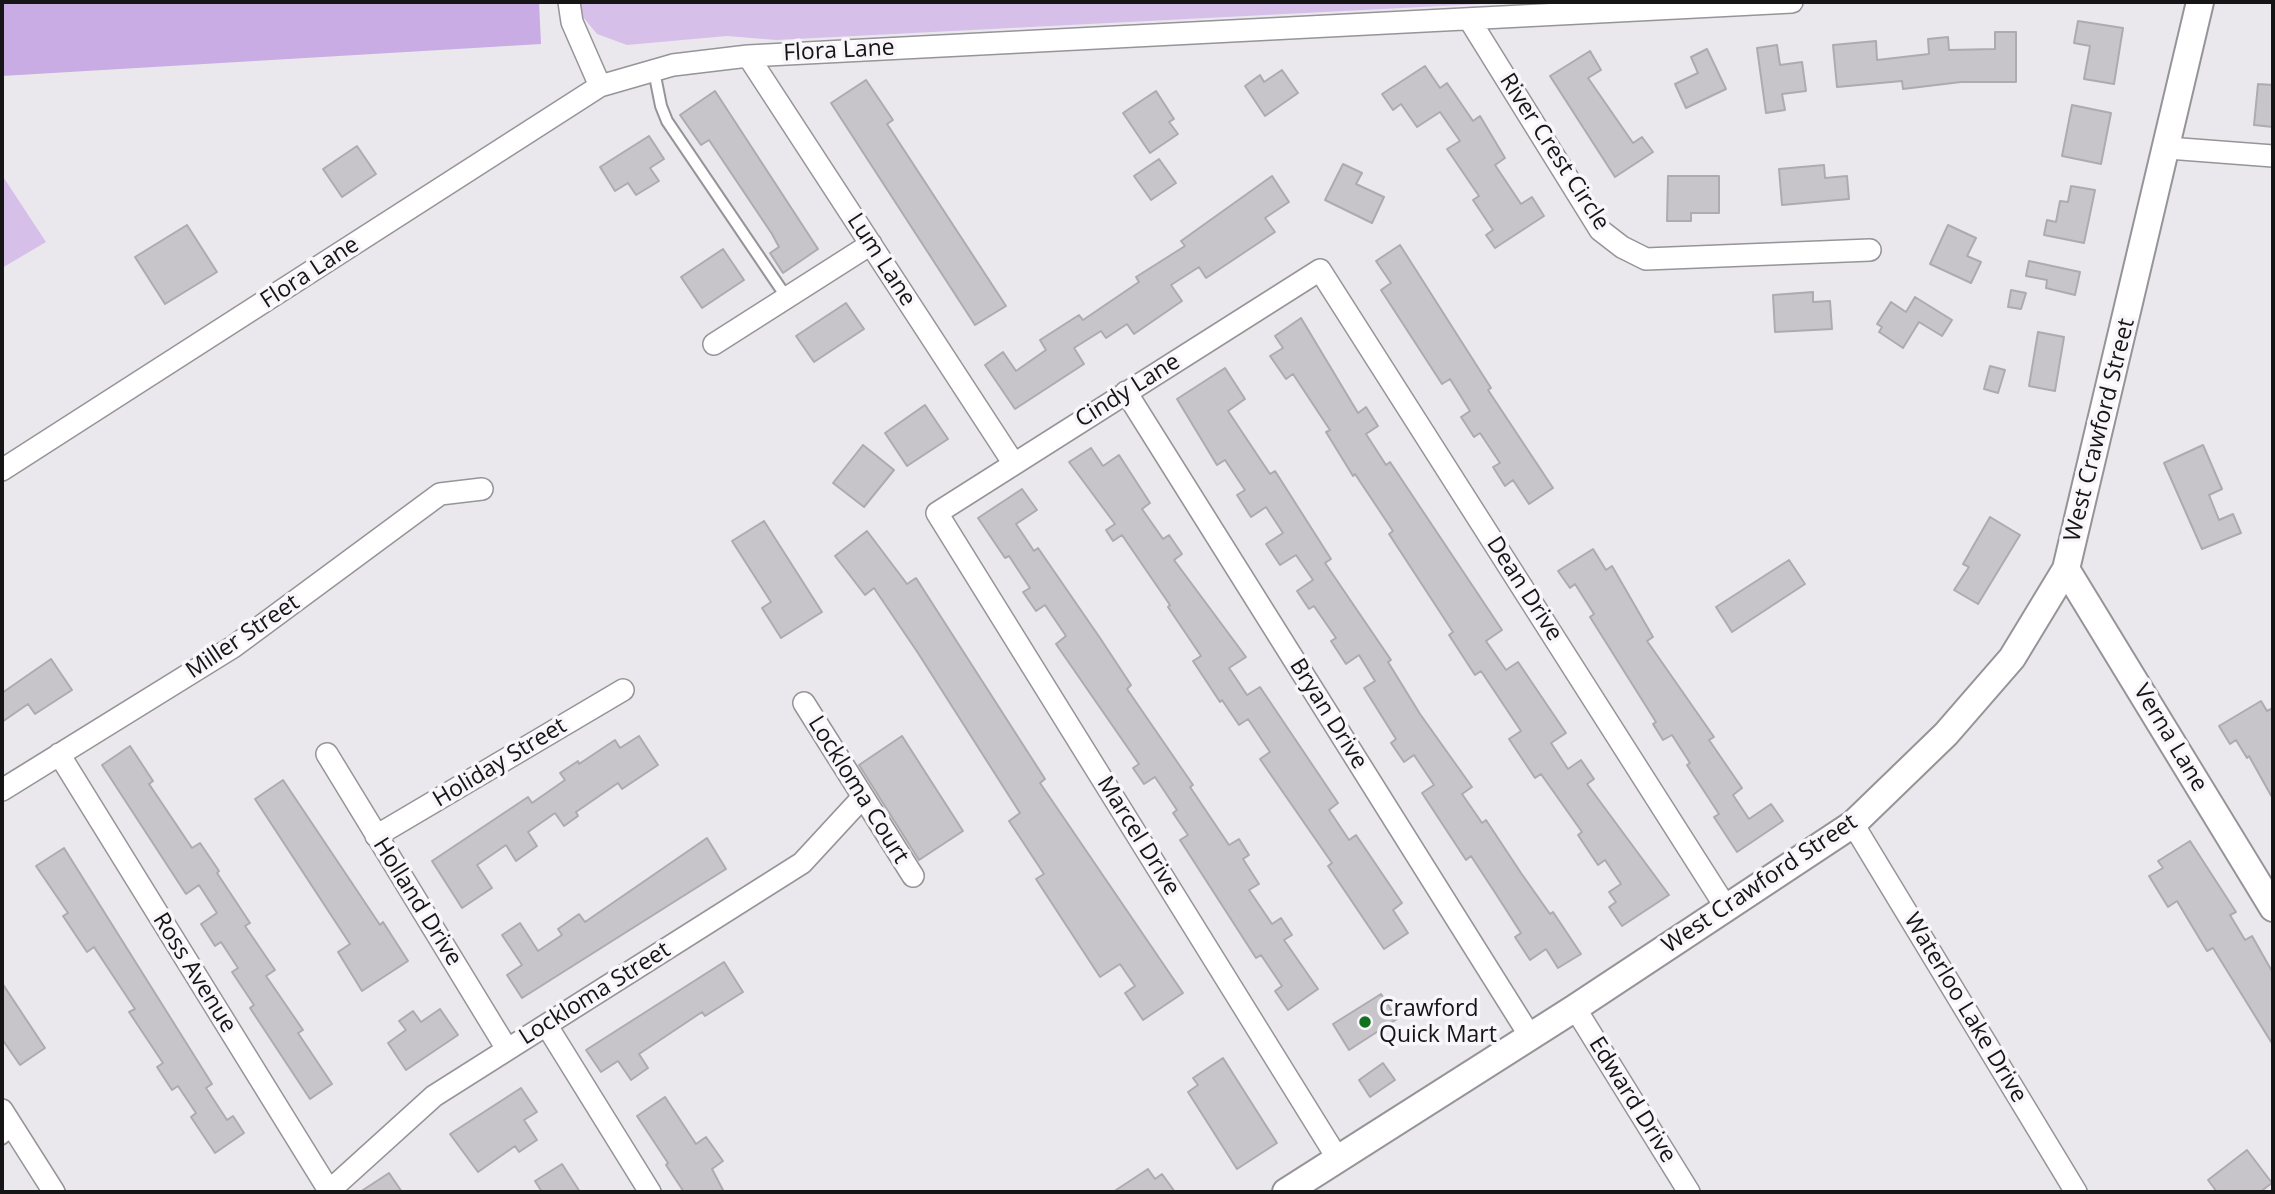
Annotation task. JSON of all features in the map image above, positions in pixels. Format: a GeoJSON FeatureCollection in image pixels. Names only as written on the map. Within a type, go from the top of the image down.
{"type":"FeatureCollection","features":[{"type":"Feature","properties":{"kind":"street"},"geometry":{"type":"LineString","coordinates":[[569,2],[572,22],[600,86]]}},
{"type":"Feature","properties":{"kind":"street","name":"Flora Lane"},"geometry":{"type":"LineString","coordinates":[[2,470],[600,86],[654,71],[748,56],[1792,2]]}},
{"type":"Feature","properties":{"kind":"street","name":"West Crawford Street"},"geometry":{"type":"LineString","coordinates":[[1286,1192],[1575,1008],[1853,824],[1946,734],[2012,658],[2066,569],[2168,148],[2200,2]]}},
{"type":"Feature","properties":{"kind":"street","name":"River Crest Circle"},"geometry":{"type":"LineString","coordinates":[[1469,19],[1600,230],[1622,247],[1646,258],[1870,250]]}},
{"type":"Feature","properties":{"kind":"street","name":"Lum Lane"},"geometry":{"type":"LineString","coordinates":[[748,56],[1014,464]]}},
{"type":"Feature","properties":{"kind":"street"},"geometry":{"type":"LineString","coordinates":[[2168,148],[2273,156]]}},
{"type":"Feature","properties":{"kind":"street"},"geometry":{"type":"LineString","coordinates":[[713,344],[871,244]]}},
{"type":"Feature","properties":{"kind":"street","name":"Cindy Lane"},"geometry":{"type":"LineString","coordinates":[[937,513],[1320,270]]}},
{"type":"Feature","properties":{"kind":"street","name":"Dean Drive"},"geometry":{"type":"LineString","coordinates":[[1320,270],[1727,909]]}},
{"type":"Feature","properties":{"kind":"street","name":"Bryan Drive"},"geometry":{"type":"LineString","coordinates":[[1126,392],[1530,1036]]}},
{"type":"Feature","properties":{"kind":"street","name":"Miller Street"},"geometry":{"type":"LineString","coordinates":[[2,790],[233,647],[440,494],[482,489]]}},
{"type":"Feature","properties":{"kind":"street","name":"Marcel Drive"},"geometry":{"type":"LineString","coordinates":[[937,513],[1338,1159]]}},
{"type":"Feature","properties":{"kind":"street","name":"Verna Lane"},"geometry":{"type":"LineString","coordinates":[[2066,569],[2273,908]]}},
{"type":"Feature","properties":{"kind":"street","name":"Holiday Street"},"geometry":{"type":"LineString","coordinates":[[376,836],[623,690]]}},
{"type":"Feature","properties":{"kind":"street","name":"Lockloma Court"},"geometry":{"type":"LineString","coordinates":[[803,703],[913,876]]}},
{"type":"Feature","properties":{"kind":"street","name":"Ross Avenue"},"geometry":{"type":"LineString","coordinates":[[59,754],[329,1192]]}},
{"type":"Feature","properties":{"kind":"street","name":"Holland Drive"},"geometry":{"type":"LineString","coordinates":[[327,754],[507,1049]]}},
{"type":"Feature","properties":{"kind":"street","name":"Lockloma Street"},"geometry":{"type":"LineString","coordinates":[[329,1192],[434,1096],[802,863],[862,798]]}},
{"type":"Feature","properties":{"kind":"street","name":"Waterloo Lake Drive"},"geometry":{"type":"LineString","coordinates":[[1853,824],[2076,1192]]}},
{"type":"Feature","properties":{"kind":"street","name":"Edward Drive"},"geometry":{"type":"LineString","coordinates":[[1575,1008],[1689,1192]]}},
{"type":"Feature","properties":{"kind":"street"},"geometry":{"type":"LineString","coordinates":[[547,1026],[650,1192]]}},
{"type":"Feature","properties":{"kind":"street"},"geometry":{"type":"LineString","coordinates":[[2,1110],[8,1135],[54,1192]]}},
{"type":"Feature","properties":{"kind":"lane"},"geometry":{"type":"LineString","coordinates":[[654,71],[667,121],[787,298]]}},
{"type":"Feature","properties":{"kind":"shaded area"},"geometry":{"type":"Polygon","coordinates":[[[2,2],[539,2],[541,44],[2,76],[2,2]]]}},
{"type":"Feature","properties":{"kind":"shaded area"},"geometry":{"type":"Polygon","coordinates":[[[578,2],[1520,2],[776,40],[727,36],[627,45],[597,34],[583,17],[578,2]]]}},
{"type":"Feature","properties":{"kind":"shaded area"},"geometry":{"type":"Polygon","coordinates":[[[2,175],[46,242],[2,268],[2,175]]]}},
{"type":"Feature","properties":{"kind":"building"},"geometry":{"type":"Polygon","coordinates":[[[2078,21],[2123,28],[2114,84],[2084,79],[2090,46],[2074,43],[2078,21]]]}},
{"type":"Feature","properties":{"kind":"building"},"geometry":{"type":"Polygon","coordinates":[[[1995,32],[2016,32],[2016,82],[1961,82],[1903,89],[1902,81],[1837,87],[1833,45],[1876,41],[1877,60],[1929,54],[1928,39],[1948,37],[1949,50],[1995,49],[1995,32]]]}},
{"type":"Feature","properties":{"kind":"building"},"geometry":{"type":"Polygon","coordinates":[[[1777,45],[1780,65],[1802,62],[1806,91],[1782,94],[1785,110],[1766,113],[1757,48],[1777,45]]]}},
{"type":"Feature","properties":{"kind":"building"},"geometry":{"type":"Polygon","coordinates":[[[1707,49],[1726,89],[1686,108],[1675,84],[1698,73],[1691,57],[1707,49]]]}},
{"type":"Feature","properties":{"kind":"building"},"geometry":{"type":"Polygon","coordinates":[[[1590,51],[1601,70],[1588,78],[1633,143],[1642,137],[1653,152],[1615,177],[1550,76],[1590,51]]]}},
{"type":"Feature","properties":{"kind":"building"},"geometry":{"type":"Polygon","coordinates":[[[1425,66],[1440,88],[1447,83],[1473,121],[1480,116],[1505,158],[1495,165],[1521,204],[1532,197],[1544,216],[1495,248],[1486,235],[1493,230],[1473,200],[1479,196],[1447,149],[1460,141],[1440,112],[1417,127],[1401,104],[1393,110],[1382,94],[1425,66]]]}},
{"type":"Feature","properties":{"kind":"building"},"geometry":{"type":"Polygon","coordinates":[[[1282,70],[1298,93],[1265,116],[1245,86],[1260,75],[1264,82],[1282,70]]]}},
{"type":"Feature","properties":{"kind":"building"},"geometry":{"type":"Polygon","coordinates":[[[866,80],[893,120],[887,124],[1006,306],[975,325],[831,103],[866,80]]]}},
{"type":"Feature","properties":{"kind":"building"},"geometry":{"type":"Polygon","coordinates":[[[2258,84],[2273,85],[2273,127],[2254,125],[2258,84]]]}},
{"type":"Feature","properties":{"kind":"building"},"geometry":{"type":"Polygon","coordinates":[[[715,91],[818,249],[783,273],[770,253],[779,247],[772,234],[709,140],[701,145],[680,115],[715,91]]]}},
{"type":"Feature","properties":{"kind":"building"},"geometry":{"type":"Polygon","coordinates":[[[1156,91],[1174,119],[1169,122],[1178,134],[1150,153],[1123,113],[1156,91]]]}},
{"type":"Feature","properties":{"kind":"building"},"geometry":{"type":"Polygon","coordinates":[[[2072,105],[2111,113],[2101,164],[2062,156],[2072,105]]]}},
{"type":"Feature","properties":{"kind":"building"},"geometry":{"type":"Polygon","coordinates":[[[649,136],[664,159],[650,168],[659,181],[636,195],[628,183],[615,191],[600,167],[649,136]]]}},
{"type":"Feature","properties":{"kind":"building"},"geometry":{"type":"Polygon","coordinates":[[[357,146],[376,174],[342,197],[323,169],[357,146]]]}},
{"type":"Feature","properties":{"kind":"building"},"geometry":{"type":"Polygon","coordinates":[[[1159,159],[1176,183],[1151,200],[1134,176],[1159,159]]]}},
{"type":"Feature","properties":{"kind":"building"},"geometry":{"type":"Polygon","coordinates":[[[1343,164],[1362,173],[1356,184],[1384,197],[1372,223],[1325,200],[1343,164]]]}},
{"type":"Feature","properties":{"kind":"building"},"geometry":{"type":"Polygon","coordinates":[[[1824,165],[1825,178],[1847,176],[1849,199],[1782,205],[1779,169],[1824,165]]]}},
{"type":"Feature","properties":{"kind":"building"},"geometry":{"type":"Polygon","coordinates":[[[1272,176],[1289,202],[1265,218],[1275,232],[1206,278],[1199,267],[1171,285],[1182,301],[1134,334],[1127,324],[1106,338],[1101,331],[1074,348],[1084,364],[1015,409],[985,365],[1003,352],[1016,371],[1046,350],[1040,340],[1079,315],[1083,320],[1139,282],[1136,277],[1185,246],[1181,241],[1272,176]]]}},
{"type":"Feature","properties":{"kind":"building"},"geometry":{"type":"Polygon","coordinates":[[[1668,176],[1719,176],[1719,213],[1691,213],[1691,221],[1667,221],[1668,176]]]}},
{"type":"Feature","properties":{"kind":"building"},"geometry":{"type":"Polygon","coordinates":[[[2071,186],[2095,190],[2084,243],[2044,235],[2047,220],[2056,222],[2060,201],[2068,202],[2071,186]]]}},
{"type":"Feature","properties":{"kind":"building"},"geometry":{"type":"Polygon","coordinates":[[[187,225],[217,272],[165,304],[135,257],[187,225]]]}},
{"type":"Feature","properties":{"kind":"building"},"geometry":{"type":"Polygon","coordinates":[[[1948,225],[1976,238],[1967,256],[1981,262],[1971,283],[1930,264],[1948,225]]]}},
{"type":"Feature","properties":{"kind":"building"},"geometry":{"type":"Polygon","coordinates":[[[1400,245],[1491,388],[1488,390],[1553,488],[1529,504],[1513,480],[1505,486],[1493,467],[1500,463],[1480,433],[1474,437],[1461,417],[1470,411],[1450,379],[1442,384],[1381,290],[1391,283],[1376,261],[1400,245]]]}},
{"type":"Feature","properties":{"kind":"building"},"geometry":{"type":"Polygon","coordinates":[[[723,249],[744,280],[702,308],[681,277],[723,249]]]}},
{"type":"Feature","properties":{"kind":"building"},"geometry":{"type":"Polygon","coordinates":[[[2029,261],[2080,272],[2075,295],[2046,288],[2047,280],[2026,276],[2029,261]]]}},
{"type":"Feature","properties":{"kind":"building"},"geometry":{"type":"Polygon","coordinates":[[[2011,290],[2026,293],[2021,309],[2008,307],[2011,290]]]}},
{"type":"Feature","properties":{"kind":"building"},"geometry":{"type":"Polygon","coordinates":[[[1813,292],[1813,302],[1830,301],[1832,329],[1775,332],[1773,295],[1813,292]]]}},
{"type":"Feature","properties":{"kind":"building"},"geometry":{"type":"Polygon","coordinates":[[[1915,297],[1952,320],[1942,336],[1919,322],[1903,348],[1879,332],[1882,327],[1877,324],[1891,302],[1906,312],[1915,297]]]}},
{"type":"Feature","properties":{"kind":"building"},"geometry":{"type":"Polygon","coordinates":[[[846,303],[864,329],[814,362],[796,336],[846,303]]]}},
{"type":"Feature","properties":{"kind":"building"},"geometry":{"type":"Polygon","coordinates":[[[1301,318],[1358,413],[1366,407],[1378,426],[1366,434],[1386,465],[1390,462],[1502,630],[1486,641],[1506,670],[1518,662],[1566,733],[1551,743],[1568,769],[1581,760],[1594,779],[1587,784],[1669,895],[1622,926],[1609,907],[1616,902],[1609,892],[1621,884],[1605,860],[1598,865],[1578,835],[1582,832],[1541,774],[1535,778],[1509,739],[1521,731],[1481,671],[1475,675],[1449,635],[1453,632],[1389,534],[1393,531],[1355,474],[1353,476],[1326,432],[1330,430],[1293,374],[1286,379],[1270,356],[1283,348],[1275,336],[1301,318]]]}},
{"type":"Feature","properties":{"kind":"building"},"geometry":{"type":"Polygon","coordinates":[[[2038,332],[2064,337],[2055,391],[2029,386],[2038,332]]]}},
{"type":"Feature","properties":{"kind":"building"},"geometry":{"type":"Polygon","coordinates":[[[1990,366],[2005,370],[1998,393],[1984,389],[1990,366]]]}},
{"type":"Feature","properties":{"kind":"building"},"geometry":{"type":"Polygon","coordinates":[[[1225,368],[1245,399],[1228,411],[1270,474],[1275,471],[1331,559],[1325,563],[1391,660],[1388,662],[1420,714],[1472,787],[1462,794],[1482,823],[1486,820],[1550,914],[1553,912],[1581,954],[1558,968],[1546,949],[1530,960],[1515,937],[1521,933],[1494,891],[1471,856],[1466,860],[1422,793],[1434,785],[1414,755],[1404,762],[1391,743],[1396,739],[1364,688],[1375,681],[1359,655],[1346,664],[1331,641],[1336,638],[1314,606],[1309,609],[1297,591],[1313,580],[1296,555],[1280,565],[1266,544],[1283,533],[1266,507],[1251,517],[1237,495],[1245,490],[1225,460],[1217,465],[1177,399],[1225,368]]]}},
{"type":"Feature","properties":{"kind":"building"},"geometry":{"type":"Polygon","coordinates":[[[925,405],[948,439],[907,466],[885,433],[925,405]]]}},
{"type":"Feature","properties":{"kind":"building"},"geometry":{"type":"Polygon","coordinates":[[[863,445],[894,470],[864,507],[833,483],[863,445]]]}},
{"type":"Feature","properties":{"kind":"building"},"geometry":{"type":"Polygon","coordinates":[[[2203,445],[2222,489],[2209,495],[2219,520],[2233,514],[2241,533],[2202,549],[2164,463],[2203,445]]]}},
{"type":"Feature","properties":{"kind":"building"},"geometry":{"type":"Polygon","coordinates":[[[1091,448],[1103,466],[1119,455],[1150,503],[1142,509],[1163,539],[1169,535],[1182,554],[1174,560],[1246,657],[1229,668],[1247,695],[1260,687],[1338,803],[1329,810],[1349,840],[1356,835],[1402,903],[1393,910],[1408,933],[1384,949],[1328,866],[1332,863],[1260,759],[1270,752],[1248,719],[1239,725],[1222,700],[1220,702],[1193,661],[1201,656],[1168,607],[1170,605],[1122,535],[1113,541],[1106,530],[1115,524],[1069,462],[1091,448]]]}},
{"type":"Feature","properties":{"kind":"building"},"geometry":{"type":"Polygon","coordinates":[[[1022,489],[1037,510],[1016,524],[1034,551],[1038,548],[1100,638],[1131,685],[1127,689],[1193,785],[1190,787],[1229,845],[1239,839],[1249,855],[1243,859],[1259,884],[1249,890],[1272,924],[1281,918],[1292,935],[1284,940],[1318,989],[1288,1010],[1275,991],[1282,986],[1261,955],[1256,958],[1180,840],[1188,835],[1173,813],[1177,810],[1155,777],[1144,784],[1133,768],[1139,764],[1056,644],[1066,636],[1045,605],[1036,611],[1023,592],[1030,588],[1009,556],[1005,558],[978,518],[1022,489]]]}},
{"type":"Feature","properties":{"kind":"building"},"geometry":{"type":"Polygon","coordinates":[[[1990,517],[2020,535],[1978,604],[1954,590],[1969,567],[1963,564],[1990,517]]]}},
{"type":"Feature","properties":{"kind":"building"},"geometry":{"type":"Polygon","coordinates":[[[764,521],[822,612],[781,638],[762,608],[771,602],[732,541],[764,521]]]}},
{"type":"Feature","properties":{"kind":"building"},"geometry":{"type":"Polygon","coordinates":[[[867,531],[907,584],[916,578],[1045,779],[1040,783],[1183,993],[1143,1020],[1125,993],[1135,986],[1120,964],[1100,977],[1036,879],[1044,874],[1009,821],[1020,813],[918,653],[874,588],[865,595],[835,556],[867,531]]]}},
{"type":"Feature","properties":{"kind":"building"},"geometry":{"type":"Polygon","coordinates":[[[1593,549],[1606,570],[1612,566],[1653,637],[1647,641],[1714,737],[1709,740],[1742,788],[1733,795],[1749,819],[1771,804],[1783,821],[1737,852],[1714,817],[1719,814],[1687,765],[1690,763],[1672,735],[1663,740],[1653,724],[1656,722],[1590,617],[1594,614],[1575,584],[1570,588],[1558,571],[1593,549]]]}},
{"type":"Feature","properties":{"kind":"building"},"geometry":{"type":"Polygon","coordinates":[[[1789,560],[1805,584],[1732,632],[1716,607],[1789,560]]]}},
{"type":"Feature","properties":{"kind":"building"},"geometry":{"type":"Polygon","coordinates":[[[51,659],[72,690],[35,714],[28,704],[2,722],[2,693],[51,659]]]}},
{"type":"Feature","properties":{"kind":"building"},"geometry":{"type":"Polygon","coordinates":[[[2261,701],[2267,711],[2273,708],[2273,799],[2249,756],[2247,758],[2236,740],[2230,744],[2219,726],[2261,701]]]}},
{"type":"Feature","properties":{"kind":"building"},"geometry":{"type":"Polygon","coordinates":[[[639,736],[658,765],[622,789],[618,783],[576,812],[578,816],[564,826],[555,813],[528,832],[537,846],[516,861],[506,845],[477,865],[492,888],[462,908],[432,861],[528,797],[532,803],[565,780],[560,773],[578,761],[579,764],[615,740],[620,748],[639,736]]]}},
{"type":"Feature","properties":{"kind":"building"},"geometry":{"type":"Polygon","coordinates":[[[902,736],[963,831],[919,860],[859,765],[902,736]]]}},
{"type":"Feature","properties":{"kind":"building"},"geometry":{"type":"Polygon","coordinates":[[[130,746],[153,781],[149,784],[192,848],[200,843],[219,871],[217,873],[250,923],[245,926],[275,970],[266,976],[303,1030],[298,1033],[332,1084],[310,1099],[250,1008],[254,1005],[232,972],[238,968],[221,942],[215,946],[201,924],[217,913],[199,885],[186,894],[102,765],[130,746]]]}},
{"type":"Feature","properties":{"kind":"building"},"geometry":{"type":"Polygon","coordinates":[[[283,780],[380,925],[383,922],[408,961],[362,991],[338,952],[350,944],[255,799],[283,780]]]}},
{"type":"Feature","properties":{"kind":"building"},"geometry":{"type":"Polygon","coordinates":[[[707,838],[726,869],[522,998],[507,975],[522,965],[502,935],[520,923],[538,951],[562,935],[558,929],[579,914],[585,922],[707,838]]]}},
{"type":"Feature","properties":{"kind":"building"},"geometry":{"type":"Polygon","coordinates":[[[2190,841],[2236,912],[2230,915],[2245,940],[2252,936],[2273,973],[2273,1045],[2213,948],[2207,951],[2177,901],[2168,907],[2149,876],[2163,868],[2158,861],[2190,841]]]}},
{"type":"Feature","properties":{"kind":"building"},"geometry":{"type":"Polygon","coordinates":[[[64,848],[212,1084],[206,1088],[227,1120],[233,1116],[244,1133],[215,1153],[191,1117],[196,1113],[178,1086],[172,1090],[157,1067],[163,1063],[129,1012],[135,1009],[94,947],[87,952],[63,916],[68,913],[36,866],[64,848]]]}},
{"type":"Feature","properties":{"kind":"building"},"geometry":{"type":"Polygon","coordinates":[[[724,962],[743,992],[705,1016],[702,1012],[639,1054],[648,1068],[631,1080],[618,1061],[601,1072],[586,1050],[724,962]]]}},
{"type":"Feature","properties":{"kind":"building"},"geometry":{"type":"Polygon","coordinates":[[[2,983],[45,1048],[20,1065],[2,1039],[2,983]]]}},
{"type":"Feature","properties":{"kind":"building","name":"Crawford Quick Mart"},"geometry":{"type":"Polygon","coordinates":[[[1381,994],[1397,1019],[1349,1050],[1333,1024],[1381,994]]]}},
{"type":"Feature","properties":{"kind":"building"},"geometry":{"type":"Polygon","coordinates":[[[440,1009],[458,1035],[406,1070],[388,1043],[406,1030],[399,1021],[413,1011],[421,1022],[440,1009]]]}},
{"type":"Feature","properties":{"kind":"building"},"geometry":{"type":"Polygon","coordinates":[[[1223,1058],[1277,1143],[1237,1169],[1188,1092],[1198,1085],[1193,1078],[1223,1058]]]}},
{"type":"Feature","properties":{"kind":"building","name":"Crawford Quick Mart"},"geometry":{"type":"Polygon","coordinates":[[[1383,1063],[1395,1080],[1370,1097],[1359,1080],[1383,1063]]]}},
{"type":"Feature","properties":{"kind":"building"},"geometry":{"type":"Polygon","coordinates":[[[521,1088],[537,1112],[524,1120],[537,1140],[519,1152],[515,1146],[478,1172],[450,1134],[521,1088]]]}},
{"type":"Feature","properties":{"kind":"building"},"geometry":{"type":"Polygon","coordinates":[[[665,1097],[696,1144],[706,1137],[723,1161],[712,1169],[724,1192],[684,1192],[666,1165],[668,1163],[637,1116],[665,1097]]]}},
{"type":"Feature","properties":{"kind":"building"},"geometry":{"type":"Polygon","coordinates":[[[2247,1150],[2272,1183],[2260,1192],[2217,1192],[2208,1180],[2247,1150]]]}},
{"type":"Feature","properties":{"kind":"building"},"geometry":{"type":"Polygon","coordinates":[[[562,1164],[580,1192],[542,1192],[535,1181],[562,1164]]]}},
{"type":"Feature","properties":{"kind":"building"},"geometry":{"type":"Polygon","coordinates":[[[1148,1169],[1155,1179],[1162,1174],[1175,1192],[1113,1192],[1148,1169]]]}},
{"type":"Feature","properties":{"kind":"building"},"geometry":{"type":"Polygon","coordinates":[[[389,1173],[402,1192],[360,1192],[389,1173]]]}},
{"type":"Feature","properties":{"kind":"place","name":"Crawford Quick Mart"},"geometry":{"type":"Point","coordinates":[1365,1022]}}]}
